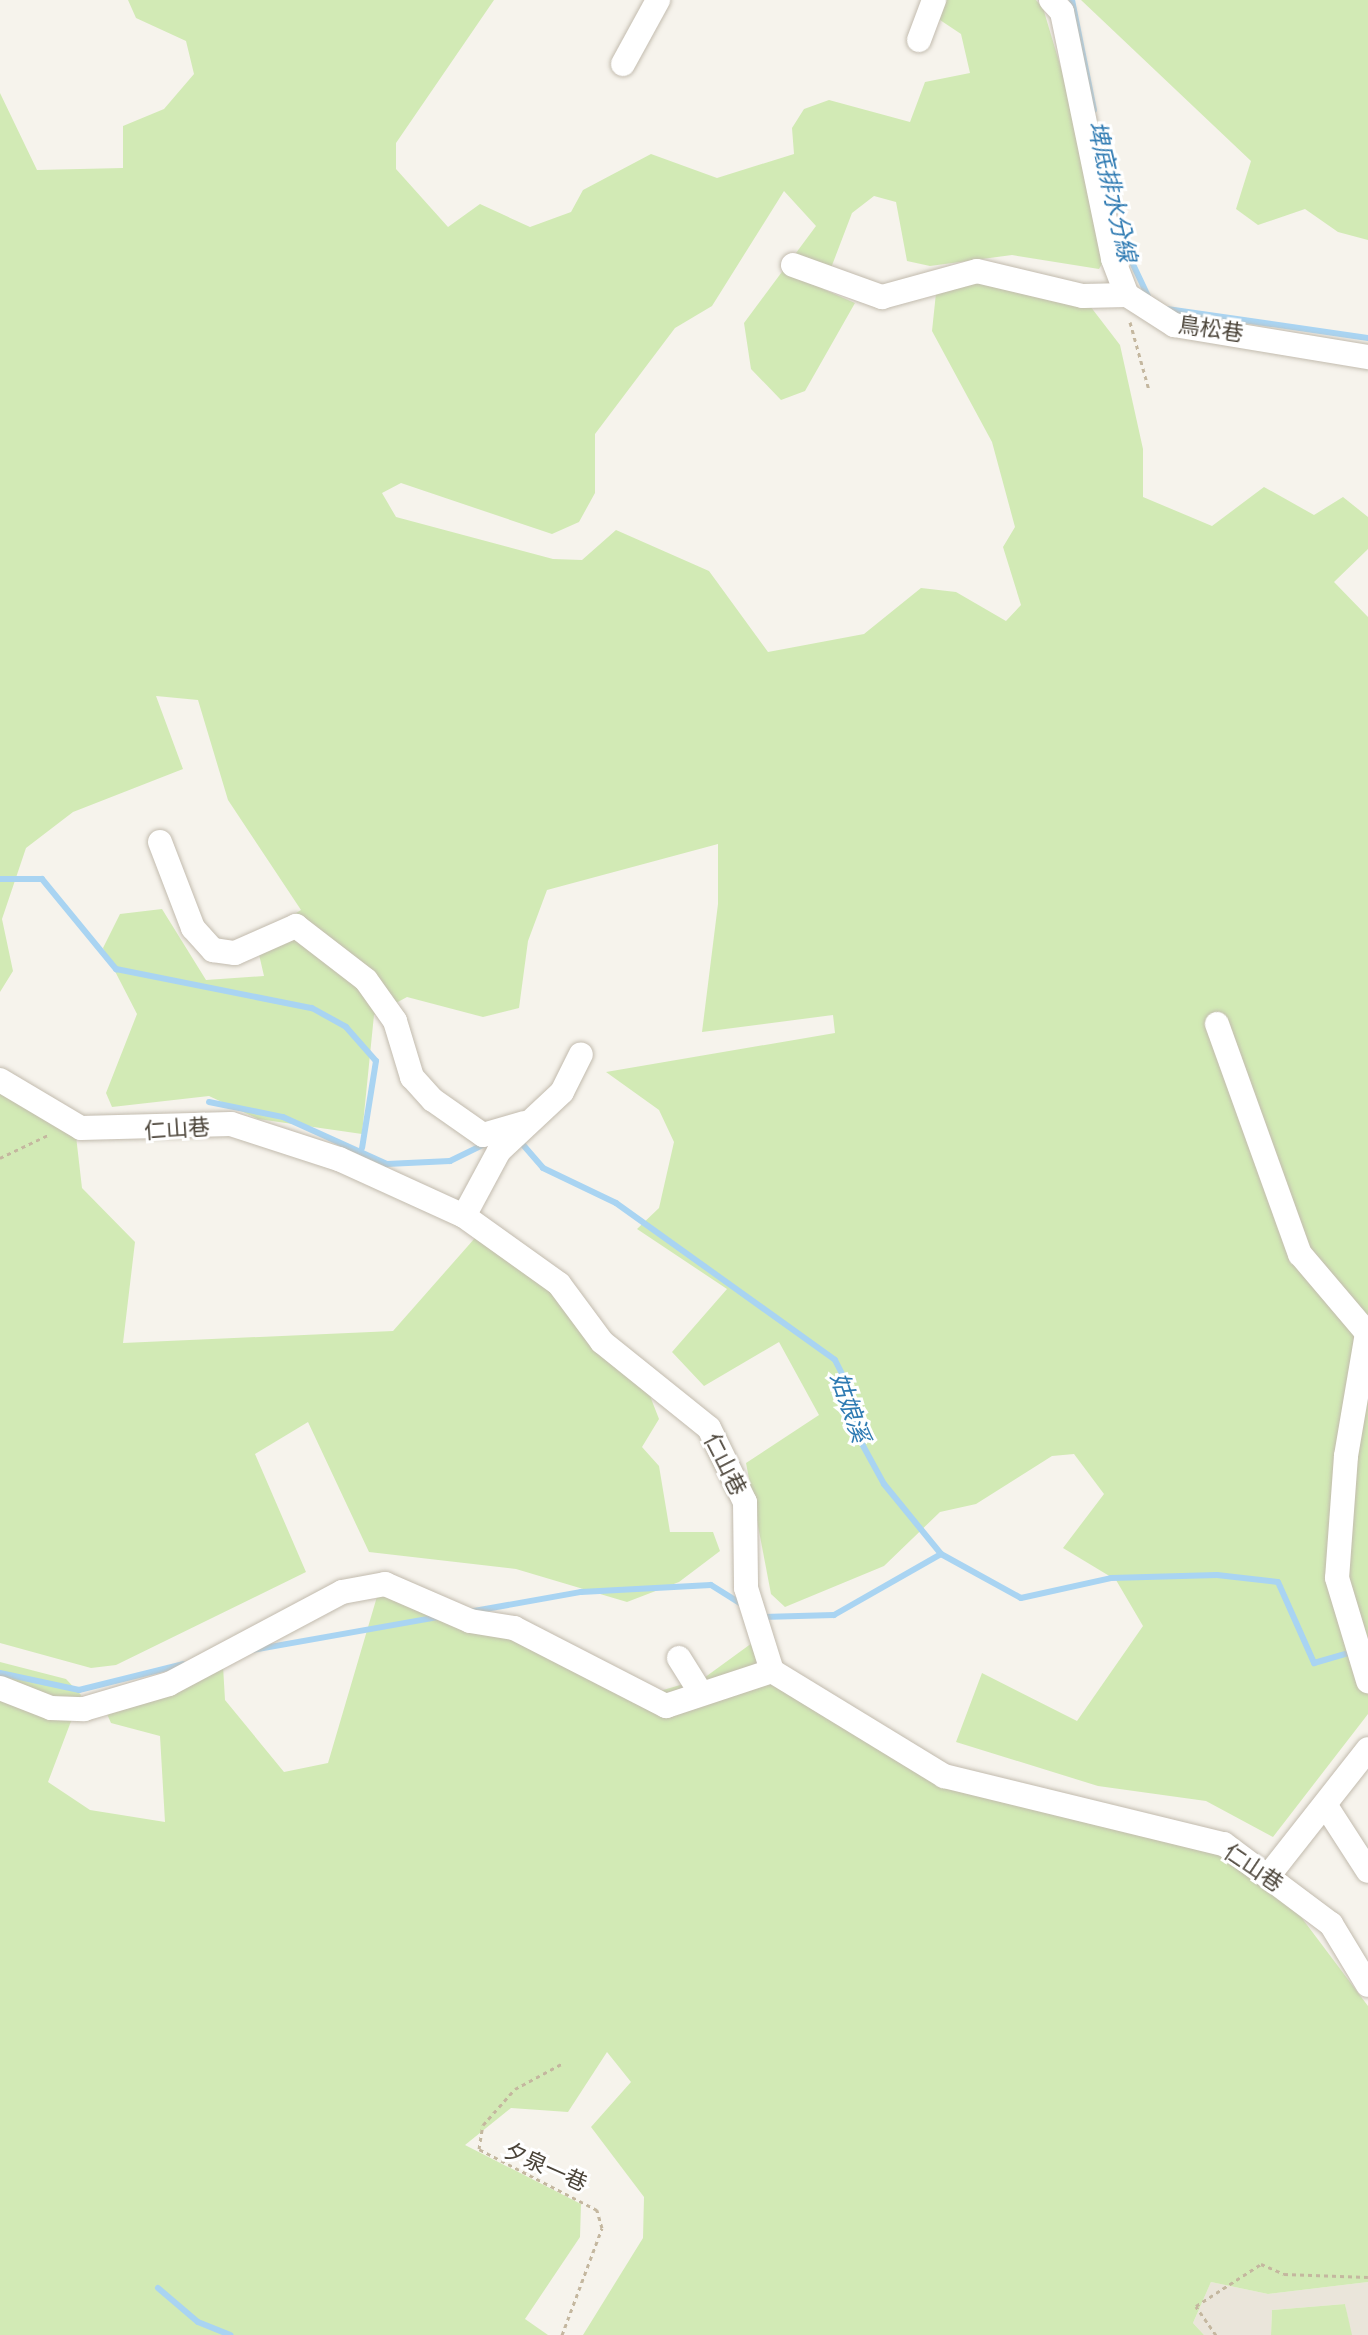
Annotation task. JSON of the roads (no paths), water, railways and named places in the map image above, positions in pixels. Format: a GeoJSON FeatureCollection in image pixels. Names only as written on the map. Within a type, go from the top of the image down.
{"type":"FeatureCollection","features":[{"type":"Feature","properties":{"kind":"lane"},"geometry":{"type":"LineString","coordinates":[[623,64],[658,0]]}},
{"type":"Feature","properties":{"kind":"lane"},"geometry":{"type":"LineString","coordinates":[[919,40],[934,0]]}},
{"type":"Feature","properties":{"kind":"lane"},"geometry":{"type":"LineString","coordinates":[[793,265],[882,297],[977,271],[1083,296],[1127,295],[1062,12],[1051,0]]}},
{"type":"Feature","properties":{"kind":"lane","name":"鳥松巷"},"geometry":{"type":"LineString","coordinates":[[1127,295],[1174,325],[1368,357]]}},
{"type":"Feature","properties":{"kind":"lane"},"geometry":{"type":"LineString","coordinates":[[160,842],[193,928],[213,950],[235,953],[296,926],[366,980],[395,1021],[412,1077],[433,1100],[483,1135],[524,1123]]}},
{"type":"Feature","properties":{"kind":"lane"},"geometry":{"type":"LineString","coordinates":[[1217,1024],[1300,1254],[1367,1333],[1346,1456],[1337,1578],[1359,1660]]}},
{"type":"Feature","properties":{"kind":"lane"},"geometry":{"type":"LineString","coordinates":[[464,1216],[524,1123],[562,1092],[581,1054]]}},
{"type":"Feature","properties":{"kind":"lane","name":"仁山巷"},"geometry":{"type":"LineString","coordinates":[[0,1080],[72,1124],[139,1131],[231,1124],[339,1159],[464,1216],[559,1284],[602,1342],[709,1428],[745,1502],[746,1588],[772,1671],[944,1776],[1224,1844],[1331,1924],[1368,1985]]}},
{"type":"Feature","properties":{"kind":"lane"},"geometry":{"type":"LineString","coordinates":[[0,1688],[51,1708],[84,1709],[169,1684],[342,1592],[385,1584],[470,1621],[514,1628],[639,1697],[666,1706],[699,1690],[772,1671]]}},
{"type":"Feature","properties":{"kind":"lane"},"geometry":{"type":"LineString","coordinates":[[679,1658],[699,1690]]}},
{"type":"Feature","properties":{"kind":"lane"},"geometry":{"type":"LineString","coordinates":[[1269,1875],[1368,1749]]}},
{"type":"Feature","properties":{"kind":"lane"},"geometry":{"type":"LineString","coordinates":[[1326,1806],[1368,1871]]}},
{"type":"Feature","properties":{"kind":"waterway","name":"埤底排水分線"},"geometry":{"type":"LineString","coordinates":[[1072,0],[1094,110]]}},
{"type":"Feature","properties":{"kind":"waterway","name":"埤底排水分線"},"geometry":{"type":"LineString","coordinates":[[1121,239],[1148,296]]}},
{"type":"Feature","properties":{"kind":"waterway","name":"埤底排水分線"},"geometry":{"type":"LineString","coordinates":[[1167,309],[1368,338]]}},
{"type":"Feature","properties":{"kind":"waterway"},"geometry":{"type":"LineString","coordinates":[[0,879],[42,879],[116,969],[312,1008],[346,1027],[376,1061],[362,1148]]}},
{"type":"Feature","properties":{"kind":"waterway","name":"姑娘溪"},"geometry":{"type":"LineString","coordinates":[[209,1102],[283,1117],[387,1164],[450,1161],[485,1144]]}},
{"type":"Feature","properties":{"kind":"waterway","name":"姑娘溪"},"geometry":{"type":"LineString","coordinates":[[518,1139],[543,1168],[616,1203],[835,1360],[850,1389],[861,1442],[884,1484],[941,1554],[1021,1598],[1111,1578],[1217,1575],[1278,1582],[1314,1663],[1352,1652]]}},
{"type":"Feature","properties":{"kind":"waterway"},"geometry":{"type":"LineString","coordinates":[[763,1617],[834,1615],[941,1554]]}},
{"type":"Feature","properties":{"kind":"waterway"},"geometry":{"type":"LineString","coordinates":[[474,1611],[581,1592],[711,1585],[743,1605]]}},
{"type":"Feature","properties":{"kind":"waterway"},"geometry":{"type":"LineString","coordinates":[[253,1650],[439,1617]]}},
{"type":"Feature","properties":{"kind":"waterway"},"geometry":{"type":"LineString","coordinates":[[0,1673],[79,1690],[183,1664]]}},
{"type":"Feature","properties":{"kind":"waterway"},"geometry":{"type":"LineString","coordinates":[[158,2288],[198,2322],[231,2335]]}}]}
